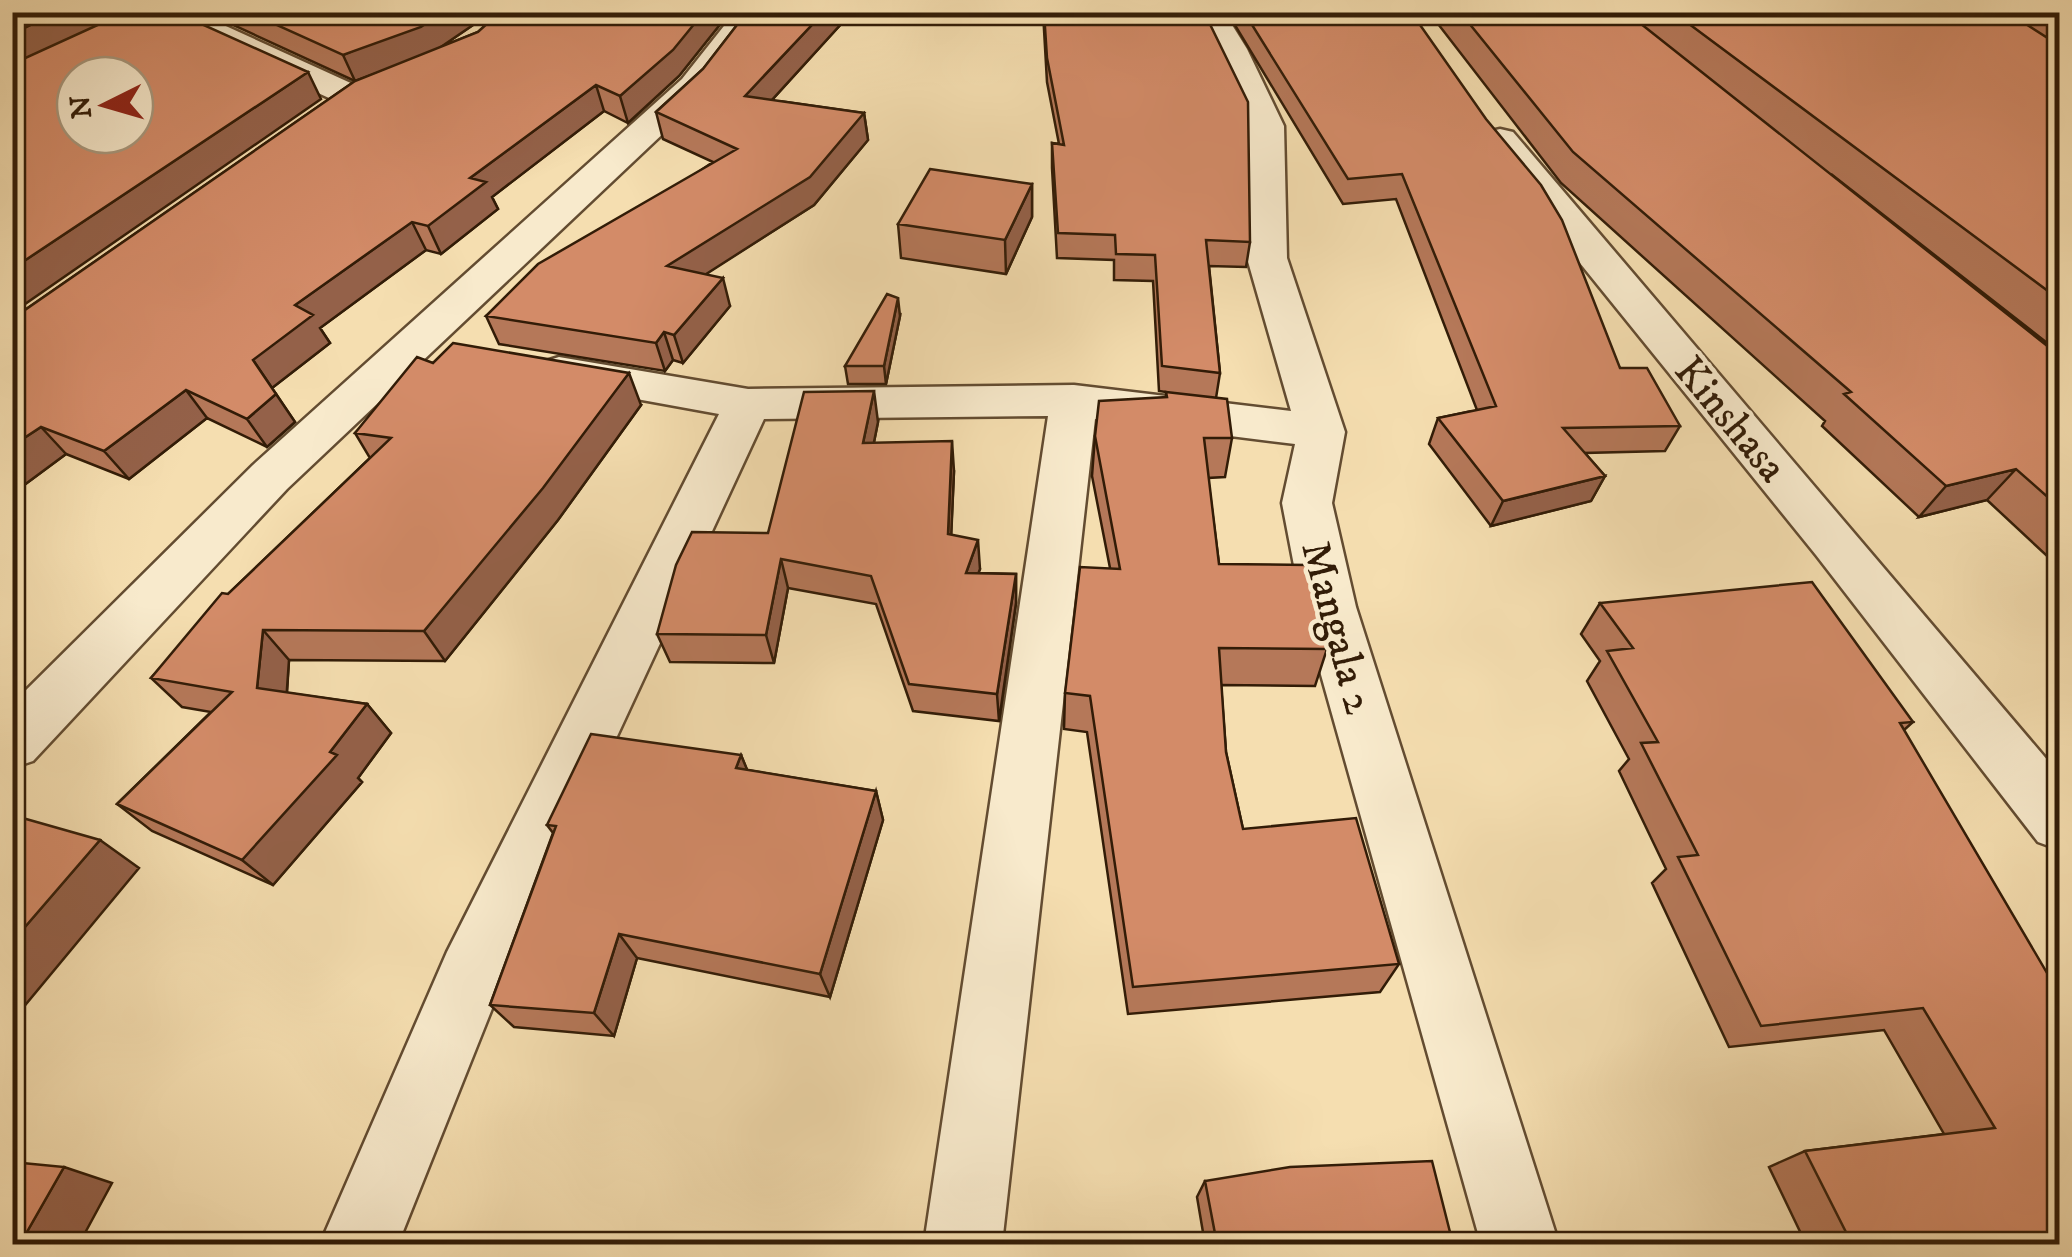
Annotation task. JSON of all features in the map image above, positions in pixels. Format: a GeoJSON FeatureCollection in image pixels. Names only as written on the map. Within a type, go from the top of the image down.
{"type":"FeatureCollection","features":[{"type":"Feature","properties":{"kind":"street"},"geometry":{"type":"LineString","coordinates":[[12,743],[270,477],[694,86],[752,12]]}},
{"type":"Feature","properties":{"kind":"street","name":"Mangala 2"},"geometry":{"type":"LineString","coordinates":[[1208,12],[1231,49],[1266,126],[1268,258],[1321,432],[1307,503],[1329,607],[1520,1244]]}},
{"type":"Feature","properties":{"kind":"street"},"geometry":{"type":"LineString","coordinates":[[158,15],[353,100]]}},
{"type":"Feature","properties":{"kind":"street","name":"Kinshasa"},"geometry":{"type":"LineString","coordinates":[[1474,105],[2060,822]]}},
{"type":"Feature","properties":{"kind":"street"},"geometry":{"type":"LineString","coordinates":[[414,348],[748,404],[1074,400],[1132,410],[1218,415],[1321,432]]}},
{"type":"Feature","properties":{"kind":"street"},"geometry":{"type":"LineString","coordinates":[[962,1244],[1074,400]]}},
{"type":"Feature","properties":{"kind":"street"},"geometry":{"type":"LineString","coordinates":[[359,1244],[471,976],[748,404]]}},
{"type":"Feature","properties":{"kind":"building"},"geometry":{"type":"Polygon","coordinates":[[[12,12],[57,12],[12,34],[12,12]]]}},
{"type":"Feature","properties":{"kind":"building"},"geometry":{"type":"Polygon","coordinates":[[[126,12],[175,12],[308,72],[12,269],[12,64],[126,12]]]}},
{"type":"Feature","properties":{"kind":"building"},"geometry":{"type":"Polygon","coordinates":[[[248,12],[443,12],[421,27],[343,55],[248,12]]]}},
{"type":"Feature","properties":{"kind":"building"},"geometry":{"type":"Polygon","coordinates":[[[500,12],[704,12],[673,50],[620,96],[596,85],[470,178],[486,182],[428,226],[412,222],[295,305],[313,315],[253,360],[276,394],[247,419],[186,390],[104,451],[41,427],[12,446],[12,319],[355,81],[478,32],[500,12]]]}},
{"type":"Feature","properties":{"kind":"building"},"geometry":{"type":"Polygon","coordinates":[[[747,12],[824,12],[745,96],[864,113],[810,177],[667,266],[723,278],[674,335],[664,332],[656,343],[486,316],[538,264],[737,149],[656,112],[703,69],[747,12]]]}},
{"type":"Feature","properties":{"kind":"building"},"geometry":{"type":"Polygon","coordinates":[[[1044,12],[1204,12],[1248,102],[1250,242],[1206,240],[1220,373],[1162,366],[1155,255],[1116,254],[1115,235],[1058,233],[1052,143],[1064,145],[1047,58],[1044,12]]]}},
{"type":"Feature","properties":{"kind":"building"},"geometry":{"type":"Polygon","coordinates":[[[1244,12],[1344,12],[1347,16],[1411,12],[1486,119],[1541,185],[1562,220],[1620,368],[1647,368],[1680,426],[1563,428],[1605,476],[1503,501],[1438,418],[1496,406],[1402,174],[1348,179],[1244,12]]]}},
{"type":"Feature","properties":{"kind":"building"},"geometry":{"type":"Polygon","coordinates":[[[1460,12],[1626,12],[2060,356],[2060,508],[2016,469],[1946,486],[1844,394],[1851,392],[1573,152],[1460,12]]]}},
{"type":"Feature","properties":{"kind":"building"},"geometry":{"type":"Polygon","coordinates":[[[1673,12],[2007,12],[2060,46],[2060,300],[1673,12]]]}},
{"type":"Feature","properties":{"kind":"building"},"geometry":{"type":"Polygon","coordinates":[[[930,169],[1032,184],[1005,240],[898,224],[930,169]]]}},
{"type":"Feature","properties":{"kind":"building"},"geometry":{"type":"Polygon","coordinates":[[[887,294],[898,298],[884,366],[845,366],[887,294]]]}},
{"type":"Feature","properties":{"kind":"building"},"geometry":{"type":"Polygon","coordinates":[[[453,343],[629,373],[543,488],[424,631],[263,630],[257,688],[367,704],[330,752],[337,755],[242,860],[117,804],[232,692],[151,678],[222,593],[228,594],[391,438],[355,433],[417,357],[433,363],[453,343]]]}},
{"type":"Feature","properties":{"kind":"building"},"geometry":{"type":"Polygon","coordinates":[[[874,391],[863,443],[952,441],[948,534],[978,540],[966,573],[1016,574],[997,694],[909,684],[871,576],[781,559],[766,635],[657,634],[676,565],[692,532],[768,533],[804,392],[874,391]]]}},
{"type":"Feature","properties":{"kind":"building"},"geometry":{"type":"Polygon","coordinates":[[[1166,392],[1227,399],[1232,438],[1204,438],[1219,564],[1308,565],[1327,649],[1219,648],[1226,752],[1243,829],[1356,818],[1399,964],[1133,987],[1090,696],[1065,693],[1080,567],[1120,569],[1095,436],[1099,401],[1167,397],[1166,392]]]}},
{"type":"Feature","properties":{"kind":"building"},"geometry":{"type":"Polygon","coordinates":[[[1812,582],[1913,722],[1900,723],[2060,995],[2060,1244],[1852,1244],[1805,1151],[1995,1128],[1923,1008],[1761,1026],[1678,857],[1698,855],[1641,743],[1658,742],[1607,651],[1633,648],[1600,603],[1812,582]]]}},
{"type":"Feature","properties":{"kind":"building"},"geometry":{"type":"Polygon","coordinates":[[[591,734],[741,755],[736,768],[876,791],[820,974],[619,934],[594,1013],[490,1005],[556,826],[547,825],[591,734]]]}},
{"type":"Feature","properties":{"kind":"building"},"geometry":{"type":"Polygon","coordinates":[[[12,815],[100,840],[12,942],[12,815]]]}},
{"type":"Feature","properties":{"kind":"building"},"geometry":{"type":"Polygon","coordinates":[[[1432,1161],[1453,1244],[1217,1244],[1205,1181],[1290,1167],[1432,1161]]]}},
{"type":"Feature","properties":{"kind":"building"},"geometry":{"type":"Polygon","coordinates":[[[12,1162],[64,1167],[20,1244],[12,1244],[12,1162]]]}}]}
